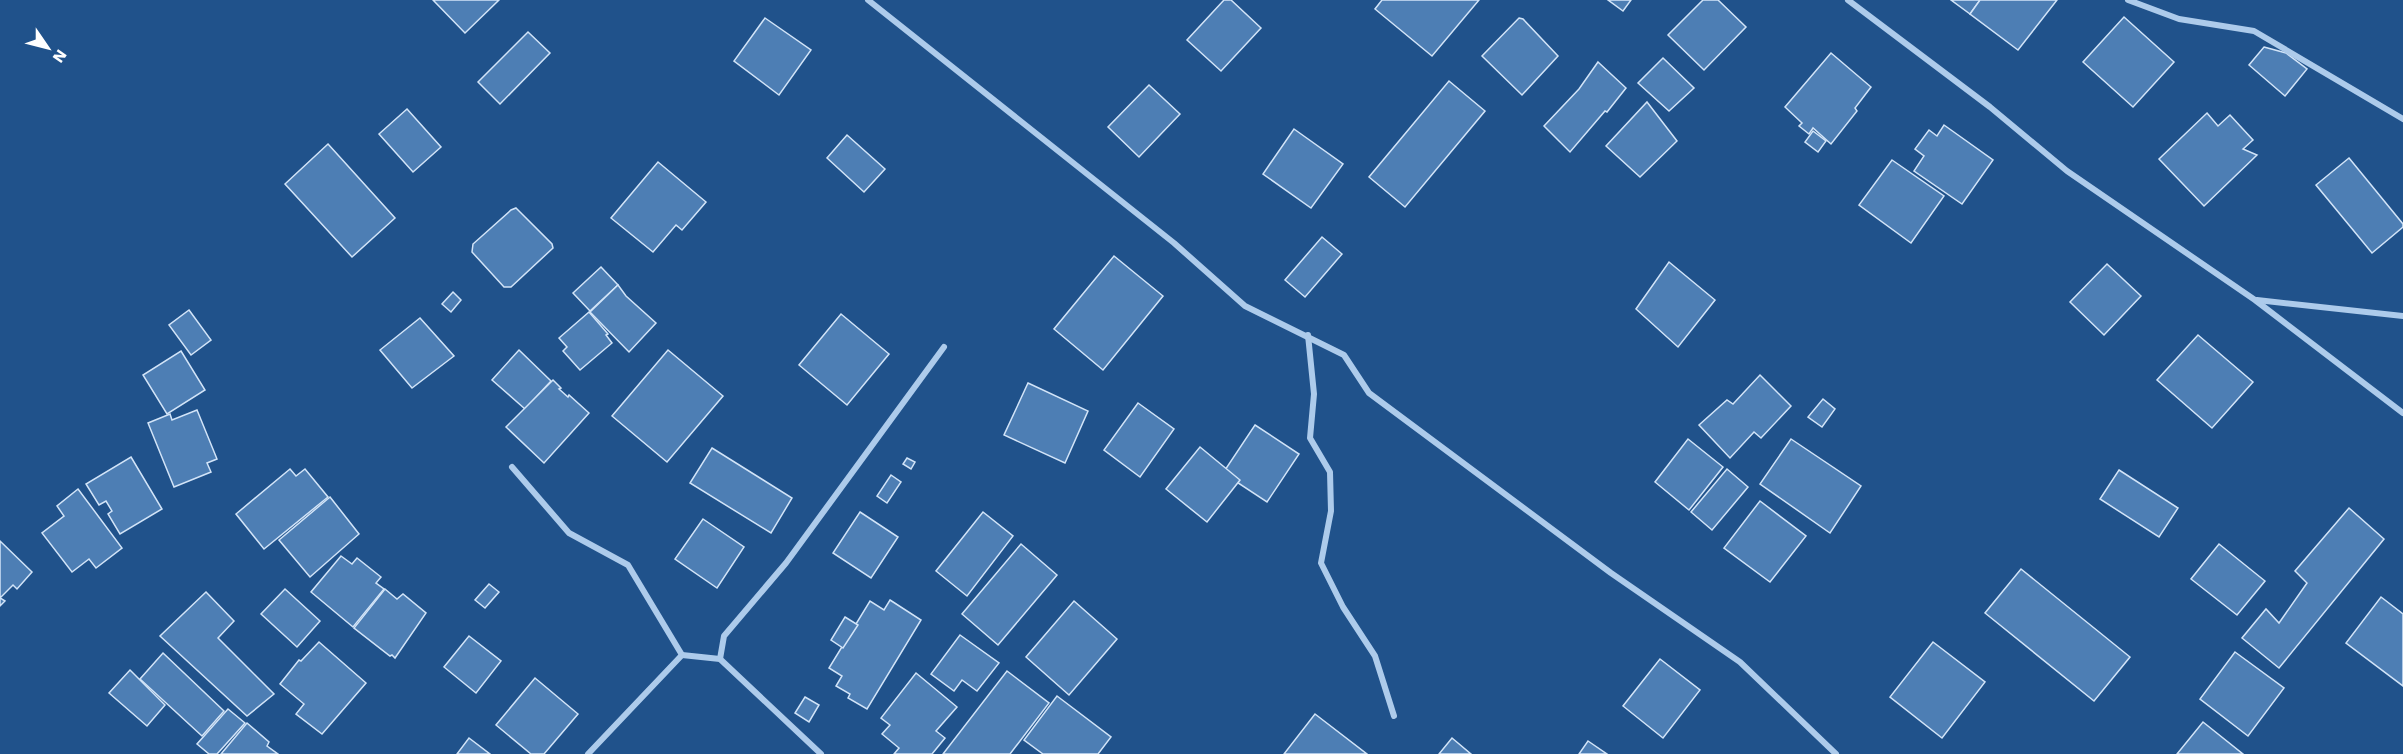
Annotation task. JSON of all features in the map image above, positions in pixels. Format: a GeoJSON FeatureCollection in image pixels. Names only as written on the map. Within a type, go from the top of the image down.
{"type":"FeatureCollection","features":[{"type":"Feature","properties":{"kind":"street"},"geometry":{"type":"LineString","coordinates":[[868,0],[1174,243],[1245,306],[1344,354],[1369,393],[1586,555],[1740,662],[1836,754]]}},
{"type":"Feature","properties":{"kind":"street"},"geometry":{"type":"LineString","coordinates":[[1848,0],[1990,107],[2067,171],[2255,300],[2403,413]]}},
{"type":"Feature","properties":{"kind":"street"},"geometry":{"type":"LineString","coordinates":[[2128,0],[2179,20],[2254,31],[2403,119]]}},
{"type":"Feature","properties":{"kind":"street"},"geometry":{"type":"LineString","coordinates":[[2255,300],[2403,316]]}},
{"type":"Feature","properties":{"kind":"street"},"geometry":{"type":"LineString","coordinates":[[1308,335],[1314,394],[1310,438],[1330,472],[1331,511],[1321,563],[1343,607],[1375,656],[1394,716]]}},
{"type":"Feature","properties":{"kind":"street"},"geometry":{"type":"LineString","coordinates":[[720,659],[724,636],[786,563],[944,347]]}},
{"type":"Feature","properties":{"kind":"street"},"geometry":{"type":"LineString","coordinates":[[512,467],[569,533],[628,565],[682,655]]}},
{"type":"Feature","properties":{"kind":"street"},"geometry":{"type":"LineString","coordinates":[[682,655],[720,659],[821,754]]}},
{"type":"Feature","properties":{"kind":"street"},"geometry":{"type":"LineString","coordinates":[[588,754],[682,655]]}},
{"type":"Feature","properties":{"kind":"building"},"geometry":{"type":"Polygon","coordinates":[[[433,0],[499,0],[465,33],[433,0]]]}},
{"type":"Feature","properties":{"kind":"building"},"geometry":{"type":"Polygon","coordinates":[[[1224,0],[1231,0],[1261,28],[1221,71],[1187,40],[1224,0]]]}},
{"type":"Feature","properties":{"kind":"building"},"geometry":{"type":"Polygon","coordinates":[[[1382,0],[1479,0],[1432,56],[1375,9],[1382,0]]]}},
{"type":"Feature","properties":{"kind":"building"},"geometry":{"type":"Polygon","coordinates":[[[1608,0],[1631,0],[1623,11],[1608,0]]]}},
{"type":"Feature","properties":{"kind":"building"},"geometry":{"type":"Polygon","coordinates":[[[1703,0],[1718,0],[1746,27],[1704,70],[1668,35],[1703,0]]]}},
{"type":"Feature","properties":{"kind":"building"},"geometry":{"type":"Polygon","coordinates":[[[1951,0],[1980,0],[1970,14],[1951,0]]]}},
{"type":"Feature","properties":{"kind":"building"},"geometry":{"type":"Polygon","coordinates":[[[1980,0],[2057,0],[2018,50],[1970,14],[1980,0]]]}},
{"type":"Feature","properties":{"kind":"building"},"geometry":{"type":"Polygon","coordinates":[[[2124,17],[2174,62],[2133,107],[2083,62],[2124,17]]]}},
{"type":"Feature","properties":{"kind":"building"},"geometry":{"type":"Polygon","coordinates":[[[765,18],[811,50],[779,95],[734,61],[765,18]]]}},
{"type":"Feature","properties":{"kind":"building"},"geometry":{"type":"Polygon","coordinates":[[[1519,18],[1523,19],[1558,56],[1522,95],[1482,56],[1519,18]]]}},
{"type":"Feature","properties":{"kind":"building"},"geometry":{"type":"Polygon","coordinates":[[[528,32],[550,53],[500,104],[478,82],[528,32]]]}},
{"type":"Feature","properties":{"kind":"building"},"geometry":{"type":"Polygon","coordinates":[[[2264,47],[2286,53],[2307,69],[2285,96],[2249,65],[2264,47]]]}},
{"type":"Feature","properties":{"kind":"building"},"geometry":{"type":"Polygon","coordinates":[[[1831,53],[1871,87],[1855,108],[1857,111],[1831,144],[1813,128],[1809,134],[1799,126],[1802,123],[1785,107],[1831,53]]]}},
{"type":"Feature","properties":{"kind":"building"},"geometry":{"type":"Polygon","coordinates":[[[1663,58],[1694,88],[1669,111],[1638,83],[1663,58]]]}},
{"type":"Feature","properties":{"kind":"building"},"geometry":{"type":"Polygon","coordinates":[[[1598,62],[1626,88],[1570,152],[1544,126],[1579,89],[1598,62]]]}},
{"type":"Feature","properties":{"kind":"building"},"geometry":{"type":"Polygon","coordinates":[[[1449,81],[1485,111],[1405,207],[1369,177],[1449,81]]]}},
{"type":"Feature","properties":{"kind":"building"},"geometry":{"type":"Polygon","coordinates":[[[1149,85],[1180,114],[1139,157],[1108,127],[1149,85]]]}},
{"type":"Feature","properties":{"kind":"building"},"geometry":{"type":"Polygon","coordinates":[[[1647,102],[1677,141],[1640,177],[1606,146],[1647,102]]]}},
{"type":"Feature","properties":{"kind":"building"},"geometry":{"type":"Polygon","coordinates":[[[407,109],[441,147],[413,172],[379,134],[407,109]]]}},
{"type":"Feature","properties":{"kind":"building"},"geometry":{"type":"Polygon","coordinates":[[[2207,113],[2218,126],[2230,115],[2253,140],[2243,149],[2257,155],[2204,206],[2159,159],[2207,113]]]}},
{"type":"Feature","properties":{"kind":"building"},"geometry":{"type":"Polygon","coordinates":[[[1944,125],[1993,160],[1962,204],[1914,171],[1924,156],[1915,149],[1929,130],[1937,136],[1944,125]]]}},
{"type":"Feature","properties":{"kind":"building"},"geometry":{"type":"Polygon","coordinates":[[[1294,129],[1343,164],[1311,208],[1263,174],[1294,129]]]}},
{"type":"Feature","properties":{"kind":"building"},"geometry":{"type":"Polygon","coordinates":[[[1813,131],[1826,141],[1818,152],[1805,142],[1813,131]]]}},
{"type":"Feature","properties":{"kind":"building"},"geometry":{"type":"Polygon","coordinates":[[[847,135],[885,169],[864,192],[827,158],[847,135]]]}},
{"type":"Feature","properties":{"kind":"building"},"geometry":{"type":"Polygon","coordinates":[[[328,144],[395,218],[352,257],[285,184],[328,144]]]}},
{"type":"Feature","properties":{"kind":"building"},"geometry":{"type":"Polygon","coordinates":[[[2349,158],[2403,224],[2403,227],[2372,253],[2316,185],[2349,158]]]}},
{"type":"Feature","properties":{"kind":"building"},"geometry":{"type":"Polygon","coordinates":[[[1892,160],[1944,196],[1911,243],[1859,205],[1892,160]]]}},
{"type":"Feature","properties":{"kind":"building"},"geometry":{"type":"Polygon","coordinates":[[[658,162],[706,202],[682,230],[676,225],[653,252],[611,218],[658,162]]]}},
{"type":"Feature","properties":{"kind":"building"},"geometry":{"type":"Polygon","coordinates":[[[516,208],[552,244],[553,248],[511,287],[504,287],[472,252],[473,244],[516,208]]]}},
{"type":"Feature","properties":{"kind":"building"},"geometry":{"type":"Polygon","coordinates":[[[1322,237],[1342,254],[1305,297],[1285,280],[1322,237]]]}},
{"type":"Feature","properties":{"kind":"building"},"geometry":{"type":"Polygon","coordinates":[[[1114,256],[1163,296],[1103,370],[1054,329],[1114,256]]]}},
{"type":"Feature","properties":{"kind":"building"},"geometry":{"type":"Polygon","coordinates":[[[1669,262],[1715,300],[1678,347],[1636,309],[1669,262]]]}},
{"type":"Feature","properties":{"kind":"building"},"geometry":{"type":"Polygon","coordinates":[[[2107,264],[2141,296],[2104,335],[2070,302],[2107,264]]]}},
{"type":"Feature","properties":{"kind":"building"},"geometry":{"type":"Polygon","coordinates":[[[601,267],[618,285],[590,311],[573,293],[601,267]]]}},
{"type":"Feature","properties":{"kind":"building"},"geometry":{"type":"Polygon","coordinates":[[[618,285],[626,296],[656,323],[629,352],[590,312],[618,285]]]}},
{"type":"Feature","properties":{"kind":"building"},"geometry":{"type":"Polygon","coordinates":[[[453,292],[461,300],[451,312],[442,304],[453,292]]]}},
{"type":"Feature","properties":{"kind":"building"},"geometry":{"type":"Polygon","coordinates":[[[189,310],[211,340],[191,355],[169,325],[189,310]]]}},
{"type":"Feature","properties":{"kind":"building"},"geometry":{"type":"Polygon","coordinates":[[[589,312],[608,334],[606,335],[612,343],[580,370],[563,351],[567,347],[559,338],[589,312]]]}},
{"type":"Feature","properties":{"kind":"building"},"geometry":{"type":"Polygon","coordinates":[[[841,314],[889,354],[847,405],[799,365],[841,314]]]}},
{"type":"Feature","properties":{"kind":"building"},"geometry":{"type":"Polygon","coordinates":[[[420,318],[454,356],[412,388],[380,350],[420,318]]]}},
{"type":"Feature","properties":{"kind":"building"},"geometry":{"type":"Polygon","coordinates":[[[2198,335],[2253,382],[2212,428],[2157,380],[2198,335]]]}},
{"type":"Feature","properties":{"kind":"building"},"geometry":{"type":"Polygon","coordinates":[[[519,350],[551,381],[525,409],[492,380],[519,350]]]}},
{"type":"Feature","properties":{"kind":"building"},"geometry":{"type":"Polygon","coordinates":[[[668,350],[723,396],[667,462],[612,416],[668,350]]]}},
{"type":"Feature","properties":{"kind":"building"},"geometry":{"type":"Polygon","coordinates":[[[181,351],[205,390],[167,414],[143,375],[181,351]]]}},
{"type":"Feature","properties":{"kind":"building"},"geometry":{"type":"Polygon","coordinates":[[[1760,375],[1791,406],[1761,438],[1754,432],[1730,458],[1699,425],[1727,400],[1733,404],[1760,375]]]}},
{"type":"Feature","properties":{"kind":"building"},"geometry":{"type":"Polygon","coordinates":[[[553,380],[561,388],[559,389],[589,413],[544,463],[506,427],[553,380]]]}},
{"type":"Feature","properties":{"kind":"building"},"geometry":{"type":"Polygon","coordinates":[[[1028,383],[1088,411],[1065,463],[1004,435],[1028,383]]]}},
{"type":"Feature","properties":{"kind":"building"},"geometry":{"type":"Polygon","coordinates":[[[1823,399],[1835,409],[1822,427],[1808,417],[1823,399]]]}},
{"type":"Feature","properties":{"kind":"building"},"geometry":{"type":"Polygon","coordinates":[[[1138,403],[1174,429],[1140,477],[1104,450],[1138,403]]]}},
{"type":"Feature","properties":{"kind":"building"},"geometry":{"type":"Polygon","coordinates":[[[197,410],[217,459],[207,463],[211,472],[174,487],[148,423],[170,414],[172,420],[197,410]]]}},
{"type":"Feature","properties":{"kind":"building"},"geometry":{"type":"Polygon","coordinates":[[[1255,425],[1299,454],[1267,502],[1223,473],[1255,425]]]}},
{"type":"Feature","properties":{"kind":"building"},"geometry":{"type":"Polygon","coordinates":[[[1688,439],[1723,467],[1689,510],[1655,482],[1688,439]]]}},
{"type":"Feature","properties":{"kind":"building"},"geometry":{"type":"Polygon","coordinates":[[[1791,439],[1861,486],[1830,533],[1760,484],[1791,439]]]}},
{"type":"Feature","properties":{"kind":"building"},"geometry":{"type":"Polygon","coordinates":[[[1200,447],[1240,480],[1207,522],[1166,489],[1200,447]]]}},
{"type":"Feature","properties":{"kind":"building"},"geometry":{"type":"Polygon","coordinates":[[[712,448],[792,498],[771,533],[690,483],[712,448]]]}},
{"type":"Feature","properties":{"kind":"building"},"geometry":{"type":"Polygon","coordinates":[[[131,457],[162,509],[120,534],[108,514],[112,511],[106,501],[99,505],[86,484],[131,457]]]}},
{"type":"Feature","properties":{"kind":"building"},"geometry":{"type":"Polygon","coordinates":[[[907,458],[915,462],[911,469],[903,464],[907,458]]]}},
{"type":"Feature","properties":{"kind":"building"},"geometry":{"type":"Polygon","coordinates":[[[290,469],[296,476],[305,469],[328,497],[264,549],[236,514],[290,469]]]}},
{"type":"Feature","properties":{"kind":"building"},"geometry":{"type":"Polygon","coordinates":[[[1727,469],[1748,487],[1712,530],[1691,512],[1727,469]]]}},
{"type":"Feature","properties":{"kind":"building"},"geometry":{"type":"Polygon","coordinates":[[[2119,470],[2178,508],[2159,537],[2100,499],[2119,470]]]}},
{"type":"Feature","properties":{"kind":"building"},"geometry":{"type":"Polygon","coordinates":[[[891,475],[901,482],[887,503],[877,496],[891,475]]]}},
{"type":"Feature","properties":{"kind":"building"},"geometry":{"type":"Polygon","coordinates":[[[78,489],[122,548],[96,568],[89,559],[72,572],[42,533],[64,516],[57,506],[78,489]]]}},
{"type":"Feature","properties":{"kind":"building"},"geometry":{"type":"Polygon","coordinates":[[[330,497],[359,534],[310,577],[279,540],[330,497]]]}},
{"type":"Feature","properties":{"kind":"building"},"geometry":{"type":"Polygon","coordinates":[[[1760,501],[1806,536],[1770,582],[1724,548],[1760,501]]]}},
{"type":"Feature","properties":{"kind":"building"},"geometry":{"type":"Polygon","coordinates":[[[2349,508],[2384,539],[2279,668],[2242,638],[2266,609],[2279,623],[2307,583],[2295,571],[2349,508]]]}},
{"type":"Feature","properties":{"kind":"building"},"geometry":{"type":"Polygon","coordinates":[[[860,512],[898,537],[871,578],[833,553],[860,512]]]}},
{"type":"Feature","properties":{"kind":"building"},"geometry":{"type":"Polygon","coordinates":[[[983,512],[1013,536],[967,596],[936,571],[983,512]]]}},
{"type":"Feature","properties":{"kind":"building"},"geometry":{"type":"Polygon","coordinates":[[[703,519],[744,547],[717,588],[675,559],[703,519]]]}},
{"type":"Feature","properties":{"kind":"building"},"geometry":{"type":"Polygon","coordinates":[[[0,541],[32,572],[17,589],[13,585],[0,598],[0,541]]]}},
{"type":"Feature","properties":{"kind":"building"},"geometry":{"type":"Polygon","coordinates":[[[1021,544],[1057,575],[998,645],[962,614],[1021,544]]]}},
{"type":"Feature","properties":{"kind":"building"},"geometry":{"type":"Polygon","coordinates":[[[2219,544],[2265,581],[2237,615],[2191,579],[2219,544]]]}},
{"type":"Feature","properties":{"kind":"building"},"geometry":{"type":"Polygon","coordinates":[[[341,556],[352,564],[357,558],[381,577],[376,583],[384,589],[353,627],[311,592],[341,556]]]}},
{"type":"Feature","properties":{"kind":"building"},"geometry":{"type":"Polygon","coordinates":[[[2021,569],[2130,657],[2094,701],[1985,613],[2021,569]]]}},
{"type":"Feature","properties":{"kind":"building"},"geometry":{"type":"Polygon","coordinates":[[[489,584],[499,592],[485,608],[475,600],[489,584]]]}},
{"type":"Feature","properties":{"kind":"building"},"geometry":{"type":"Polygon","coordinates":[[[285,589],[320,621],[297,647],[261,614],[285,589]]]}},
{"type":"Feature","properties":{"kind":"building"},"geometry":{"type":"Polygon","coordinates":[[[385,589],[397,599],[403,594],[426,613],[395,658],[354,628],[385,589]]]}},
{"type":"Feature","properties":{"kind":"building"},"geometry":{"type":"Polygon","coordinates":[[[206,592],[234,621],[218,638],[274,694],[247,716],[160,636],[206,592]]]}},
{"type":"Feature","properties":{"kind":"building"},"geometry":{"type":"Polygon","coordinates":[[[2381,597],[2403,614],[2403,686],[2346,643],[2381,597]]]}},
{"type":"Feature","properties":{"kind":"building"},"geometry":{"type":"Polygon","coordinates":[[[890,600],[921,620],[867,709],[848,698],[850,694],[836,686],[842,676],[829,668],[870,601],[884,610],[890,600]]]}},
{"type":"Feature","properties":{"kind":"building"},"geometry":{"type":"Polygon","coordinates":[[[1074,601],[1117,639],[1069,695],[1026,657],[1074,601]]]}},
{"type":"Feature","properties":{"kind":"building"},"geometry":{"type":"Polygon","coordinates":[[[845,617],[858,625],[843,648],[831,640],[845,617]]]}},
{"type":"Feature","properties":{"kind":"building"},"geometry":{"type":"Polygon","coordinates":[[[960,635],[999,663],[977,691],[962,680],[954,691],[931,674],[960,635]]]}},
{"type":"Feature","properties":{"kind":"building"},"geometry":{"type":"Polygon","coordinates":[[[469,636],[501,661],[476,693],[444,667],[469,636]]]}},
{"type":"Feature","properties":{"kind":"building"},"geometry":{"type":"Polygon","coordinates":[[[319,642],[366,683],[322,734],[296,714],[304,704],[280,684],[299,660],[301,661],[319,642]]]}},
{"type":"Feature","properties":{"kind":"building"},"geometry":{"type":"Polygon","coordinates":[[[1933,642],[1985,682],[1942,738],[1890,697],[1933,642]]]}},
{"type":"Feature","properties":{"kind":"building"},"geometry":{"type":"Polygon","coordinates":[[[2235,652],[2284,688],[2248,736],[2200,699],[2235,652]]]}},
{"type":"Feature","properties":{"kind":"building"},"geometry":{"type":"Polygon","coordinates":[[[163,653],[224,711],[202,736],[140,679],[163,653]]]}},
{"type":"Feature","properties":{"kind":"building"},"geometry":{"type":"Polygon","coordinates":[[[1660,659],[1700,690],[1663,738],[1623,706],[1660,659]]]}},
{"type":"Feature","properties":{"kind":"building"},"geometry":{"type":"Polygon","coordinates":[[[130,670],[165,705],[147,726],[109,693],[130,670]]]}},
{"type":"Feature","properties":{"kind":"building"},"geometry":{"type":"Polygon","coordinates":[[[1007,671],[1049,703],[1010,754],[943,754],[1007,671]]]}},
{"type":"Feature","properties":{"kind":"building"},"geometry":{"type":"Polygon","coordinates":[[[916,673],[957,707],[936,731],[945,738],[932,754],[894,754],[899,748],[882,734],[890,725],[881,718],[916,673]]]}},
{"type":"Feature","properties":{"kind":"building"},"geometry":{"type":"Polygon","coordinates":[[[535,678],[578,714],[544,754],[531,754],[496,725],[535,678]]]}},
{"type":"Feature","properties":{"kind":"building"},"geometry":{"type":"Polygon","coordinates":[[[1057,696],[1111,737],[1098,754],[1043,754],[1024,740],[1057,696]]]}},
{"type":"Feature","properties":{"kind":"building"},"geometry":{"type":"Polygon","coordinates":[[[805,697],[819,705],[809,722],[795,713],[805,697]]]}},
{"type":"Feature","properties":{"kind":"building"},"geometry":{"type":"Polygon","coordinates":[[[228,709],[245,723],[217,754],[209,754],[197,744],[228,709]]]}},
{"type":"Feature","properties":{"kind":"building"},"geometry":{"type":"Polygon","coordinates":[[[1315,714],[1367,754],[1284,754],[1315,714]]]}},
{"type":"Feature","properties":{"kind":"building"},"geometry":{"type":"Polygon","coordinates":[[[2203,722],[2243,754],[2177,754],[2203,722]]]}},
{"type":"Feature","properties":{"kind":"building"},"geometry":{"type":"Polygon","coordinates":[[[247,723],[269,742],[267,746],[278,754],[221,754],[247,723]]]}},
{"type":"Feature","properties":{"kind":"building"},"geometry":{"type":"Polygon","coordinates":[[[469,738],[490,754],[457,754],[469,738]]]}},
{"type":"Feature","properties":{"kind":"building"},"geometry":{"type":"Polygon","coordinates":[[[1452,738],[1471,754],[1439,754],[1452,738]]]}},
{"type":"Feature","properties":{"kind":"building"},"geometry":{"type":"Polygon","coordinates":[[[1588,741],[1607,754],[1579,754],[1588,741]]]}}]}
